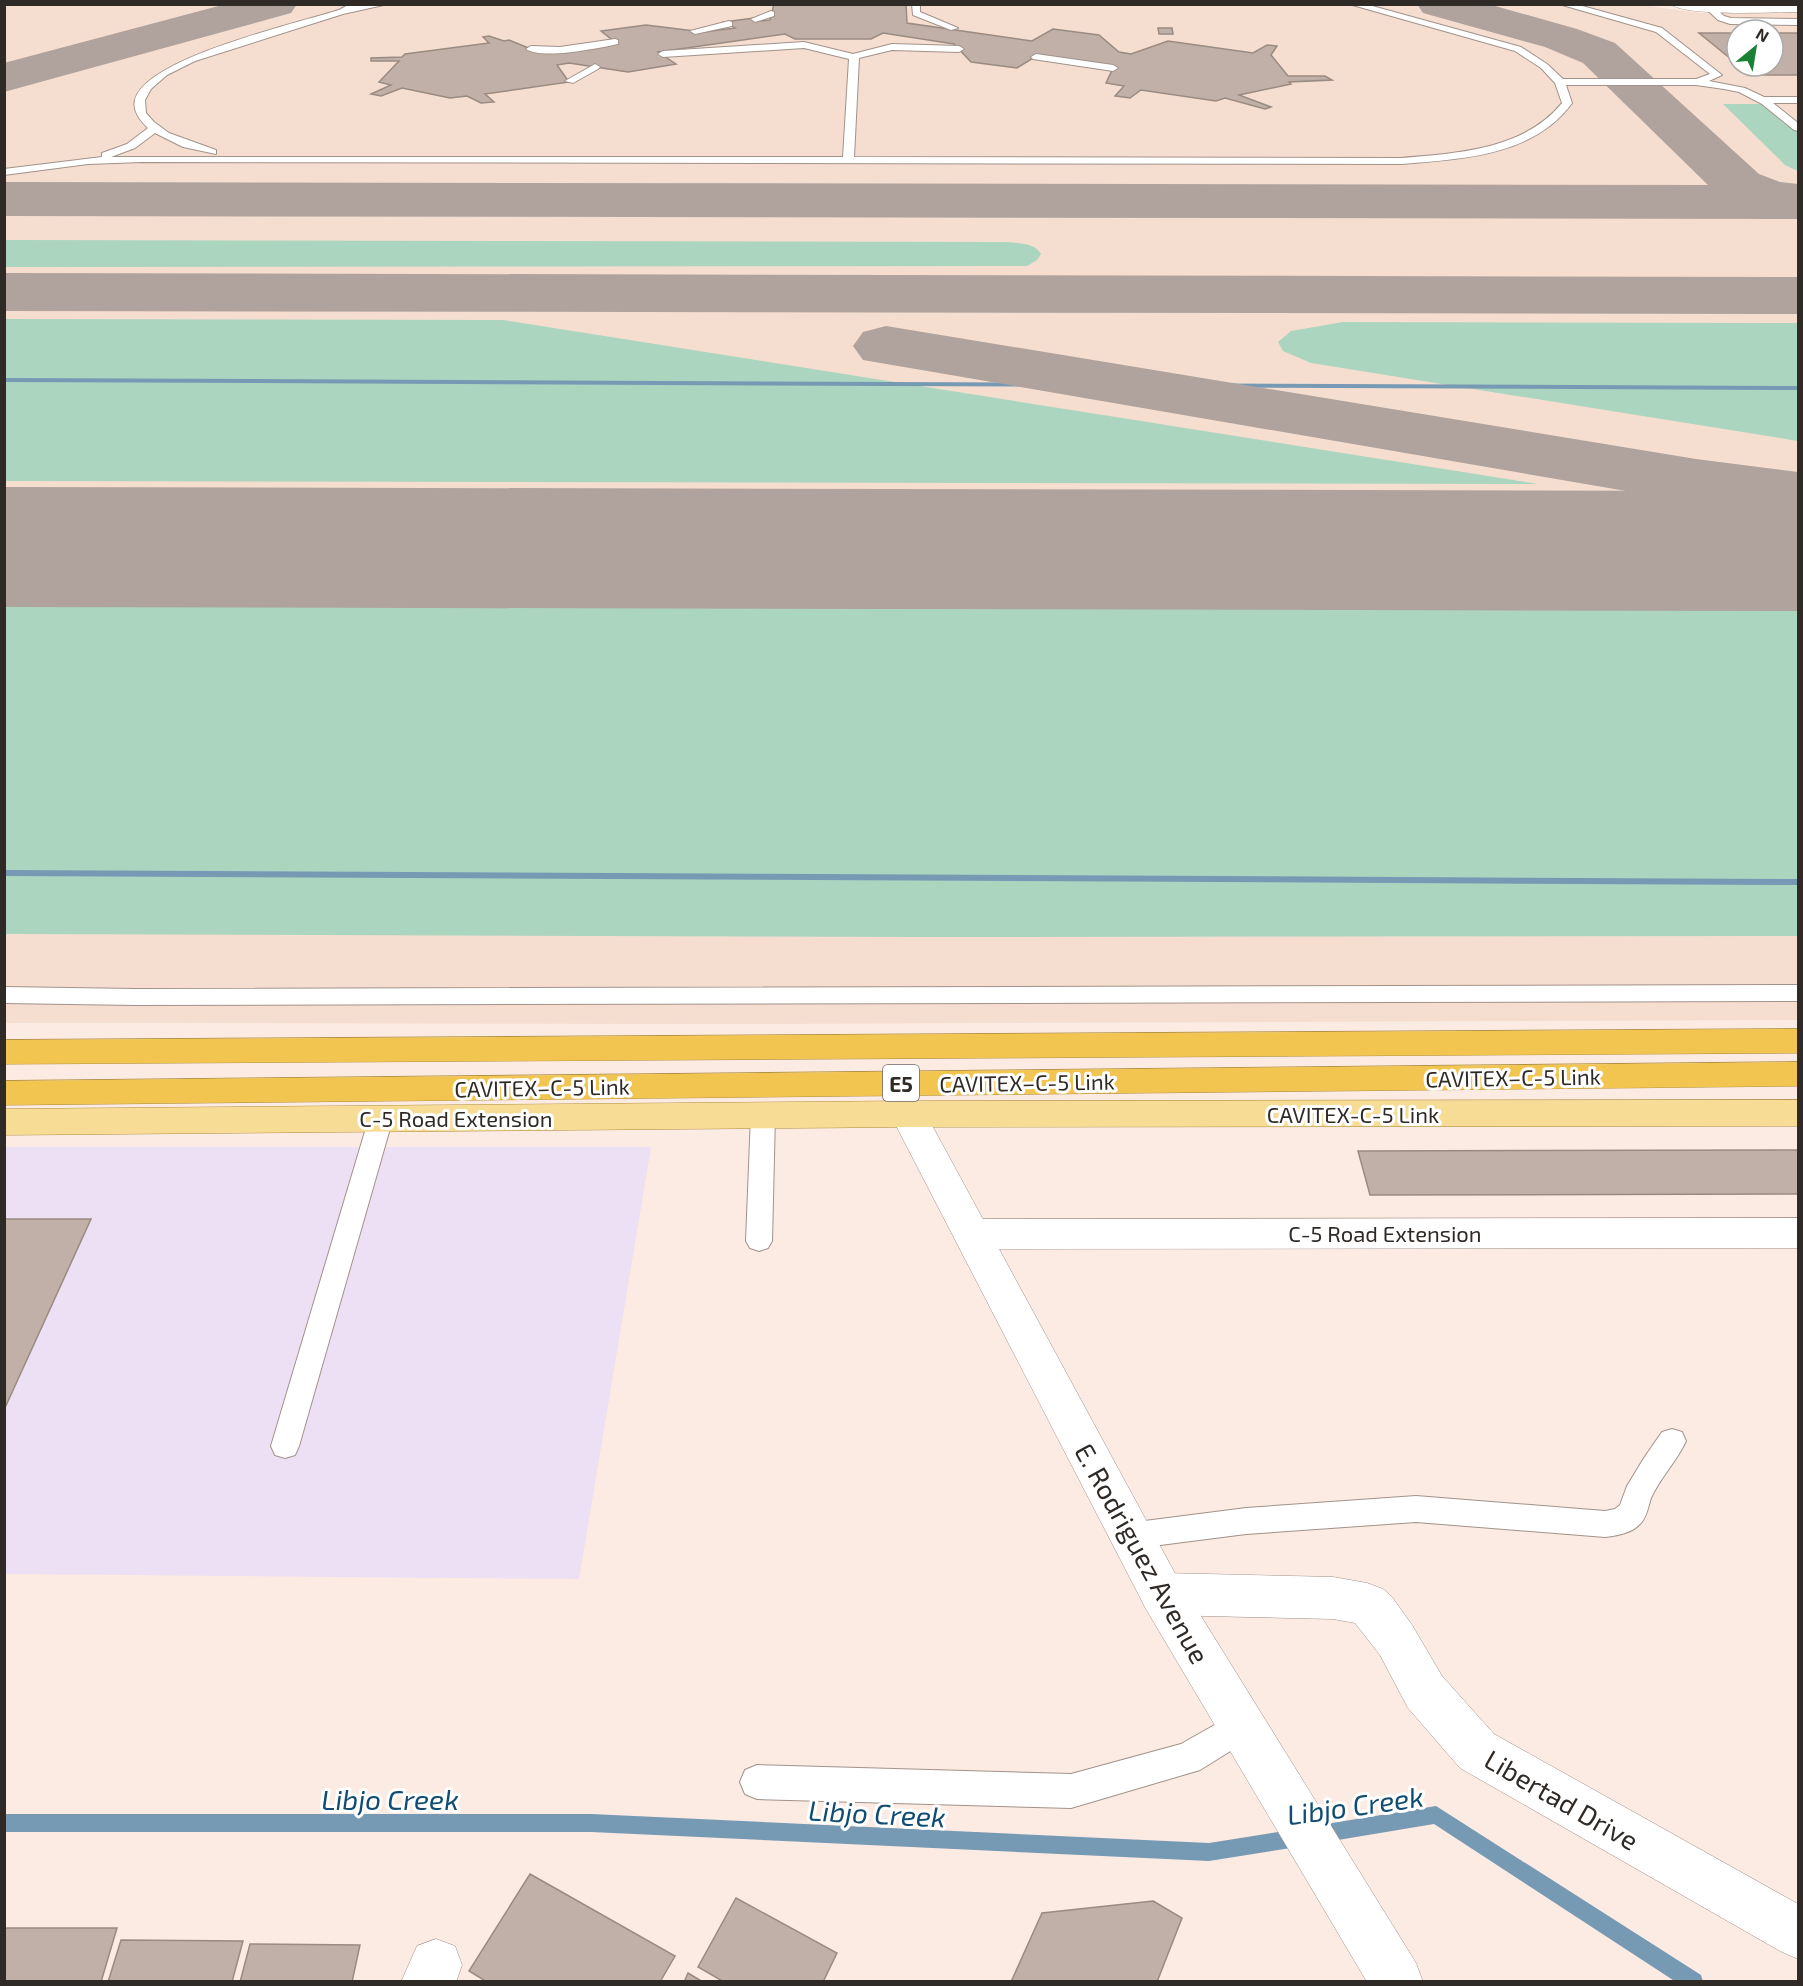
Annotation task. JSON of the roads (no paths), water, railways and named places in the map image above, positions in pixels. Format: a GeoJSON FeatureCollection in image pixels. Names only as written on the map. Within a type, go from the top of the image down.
{"type":"FeatureCollection","features":[{"type":"Feature","properties":{"kind":"highway","name":"CAVITEX–C-5 Link"},"geometry":{"type":"LineString","coordinates":[[4,1052],[1798,1041]]}},
{"type":"Feature","properties":{"kind":"highway","name":"CAVITEX–C-5 Link"},"geometry":{"type":"LineString","coordinates":[[4,1093],[1798,1074]]}},
{"type":"Feature","properties":{"kind":"main road","name":"CAVITEX-C-5 Link"},"geometry":{"type":"LineString","coordinates":[[908,1114],[1798,1113]]}},
{"type":"Feature","properties":{"kind":"main road","name":"C-5 Road Extension"},"geometry":{"type":"LineString","coordinates":[[4,1122],[908,1114]]}},
{"type":"Feature","properties":{"kind":"street"},"geometry":{"type":"LineString","coordinates":[[1676,4],[1798,6]]}},
{"type":"Feature","properties":{"kind":"street","name":"E. Rodriguez Avenue"},"geometry":{"type":"LineString","coordinates":[[908,1114],[1129,1536],[1396,1981]]}},
{"type":"Feature","properties":{"kind":"street","name":"C-5 Road Extension"},"geometry":{"type":"LineString","coordinates":[[972,1234],[1798,1233]]}},
{"type":"Feature","properties":{"kind":"street","name":"Libertad Drive"},"geometry":{"type":"LineString","coordinates":[[1162,1594],[1334,1598],[1367,1604],[1376,1612],[1396,1640],[1425,1692],[1477,1751],[1798,1933]]}},
{"type":"Feature","properties":{"kind":"lane"},"geometry":{"type":"LineString","coordinates":[[342,12],[357,4]]}},
{"type":"Feature","properties":{"kind":"lane"},"geometry":{"type":"LineString","coordinates":[[255,160],[189,146],[153,129],[142,119],[138,105],[140,95],[174,66],[213,50],[342,12],[384,4]]}},
{"type":"Feature","properties":{"kind":"lane"},"geometry":{"type":"LineString","coordinates":[[69,163],[133,160],[1356,162],[1436,158],[1500,145],[1531,135],[1547,126],[1560,115],[1567,103],[1560,82],[1544,66],[1518,49],[1353,4]]}},
{"type":"Feature","properties":{"kind":"lane"},"geometry":{"type":"LineString","coordinates":[[1563,4],[1659,30],[1717,75],[1774,107],[1798,128]]}},
{"type":"Feature","properties":{"kind":"lane"},"geometry":{"type":"LineString","coordinates":[[1706,6],[1721,18],[1730,21],[1798,22]]}},
{"type":"Feature","properties":{"kind":"lane"},"geometry":{"type":"LineString","coordinates":[[916,13],[954,28]]}},
{"type":"Feature","properties":{"kind":"lane"},"geometry":{"type":"LineString","coordinates":[[755,19],[771,14]]}},
{"type":"Feature","properties":{"kind":"lane"},"geometry":{"type":"LineString","coordinates":[[696,31],[729,24]]}},
{"type":"Feature","properties":{"kind":"lane"},"geometry":{"type":"LineString","coordinates":[[773,36],[782,45]]}},
{"type":"Feature","properties":{"kind":"lane"},"geometry":{"type":"LineString","coordinates":[[531,49],[560,50],[615,42]]}},
{"type":"Feature","properties":{"kind":"lane"},"geometry":{"type":"LineString","coordinates":[[663,54],[782,45],[959,49]]}},
{"type":"Feature","properties":{"kind":"lane"},"geometry":{"type":"LineString","coordinates":[[804,45],[854,57],[872,50],[896,46]]}},
{"type":"Feature","properties":{"kind":"lane"},"geometry":{"type":"LineString","coordinates":[[848,161],[854,57]]}},
{"type":"Feature","properties":{"kind":"lane"},"geometry":{"type":"LineString","coordinates":[[1036,57],[1113,68]]}},
{"type":"Feature","properties":{"kind":"lane"},"geometry":{"type":"LineString","coordinates":[[570,81],[595,67]]}},
{"type":"Feature","properties":{"kind":"lane"},"geometry":{"type":"LineString","coordinates":[[1696,82],[1717,75]]}},
{"type":"Feature","properties":{"kind":"lane"},"geometry":{"type":"LineString","coordinates":[[1560,82],[1696,82],[1742,90]]}},
{"type":"Feature","properties":{"kind":"lane"},"geometry":{"type":"LineString","coordinates":[[1761,100],[1798,100]]}},
{"type":"Feature","properties":{"kind":"lane"},"geometry":{"type":"LineString","coordinates":[[4,172],[69,163],[117,152],[142,139],[153,129]]}},
{"type":"Feature","properties":{"kind":"lane"},"geometry":{"type":"LineString","coordinates":[[4,995],[183,997],[1798,993]]}},
{"type":"Feature","properties":{"kind":"lane"},"geometry":{"type":"LineString","coordinates":[[759,1241],[762,1115]]}},
{"type":"Feature","properties":{"kind":"lane"},"geometry":{"type":"LineString","coordinates":[[285,1446],[381,1118]]}},
{"type":"Feature","properties":{"kind":"lane"},"geometry":{"type":"LineString","coordinates":[[1129,1536],[1246,1521],[1416,1509],[1614,1523],[1623,1520],[1633,1512],[1644,1484],[1672,1441]]}},
{"type":"Feature","properties":{"kind":"lane"},"geometry":{"type":"LineString","coordinates":[[757,1782],[1071,1791],[1188,1758],[1244,1731]]}},
{"type":"Feature","properties":{"kind":"waterway"},"geometry":{"type":"LineString","coordinates":[[4,380],[1798,388]]}},
{"type":"Feature","properties":{"kind":"waterway"},"geometry":{"type":"LineString","coordinates":[[4,873],[1798,882]]}},
{"type":"Feature","properties":{"kind":"waterway","name":"Libjo Creek"},"geometry":{"type":"LineString","coordinates":[[1320,1834],[1436,1815],[1694,1982]]}},
{"type":"Feature","properties":{"kind":"waterway","name":"Libjo Creek"},"geometry":{"type":"LineString","coordinates":[[4,1823],[591,1823],[1209,1852],[1297,1838]]}}]}
